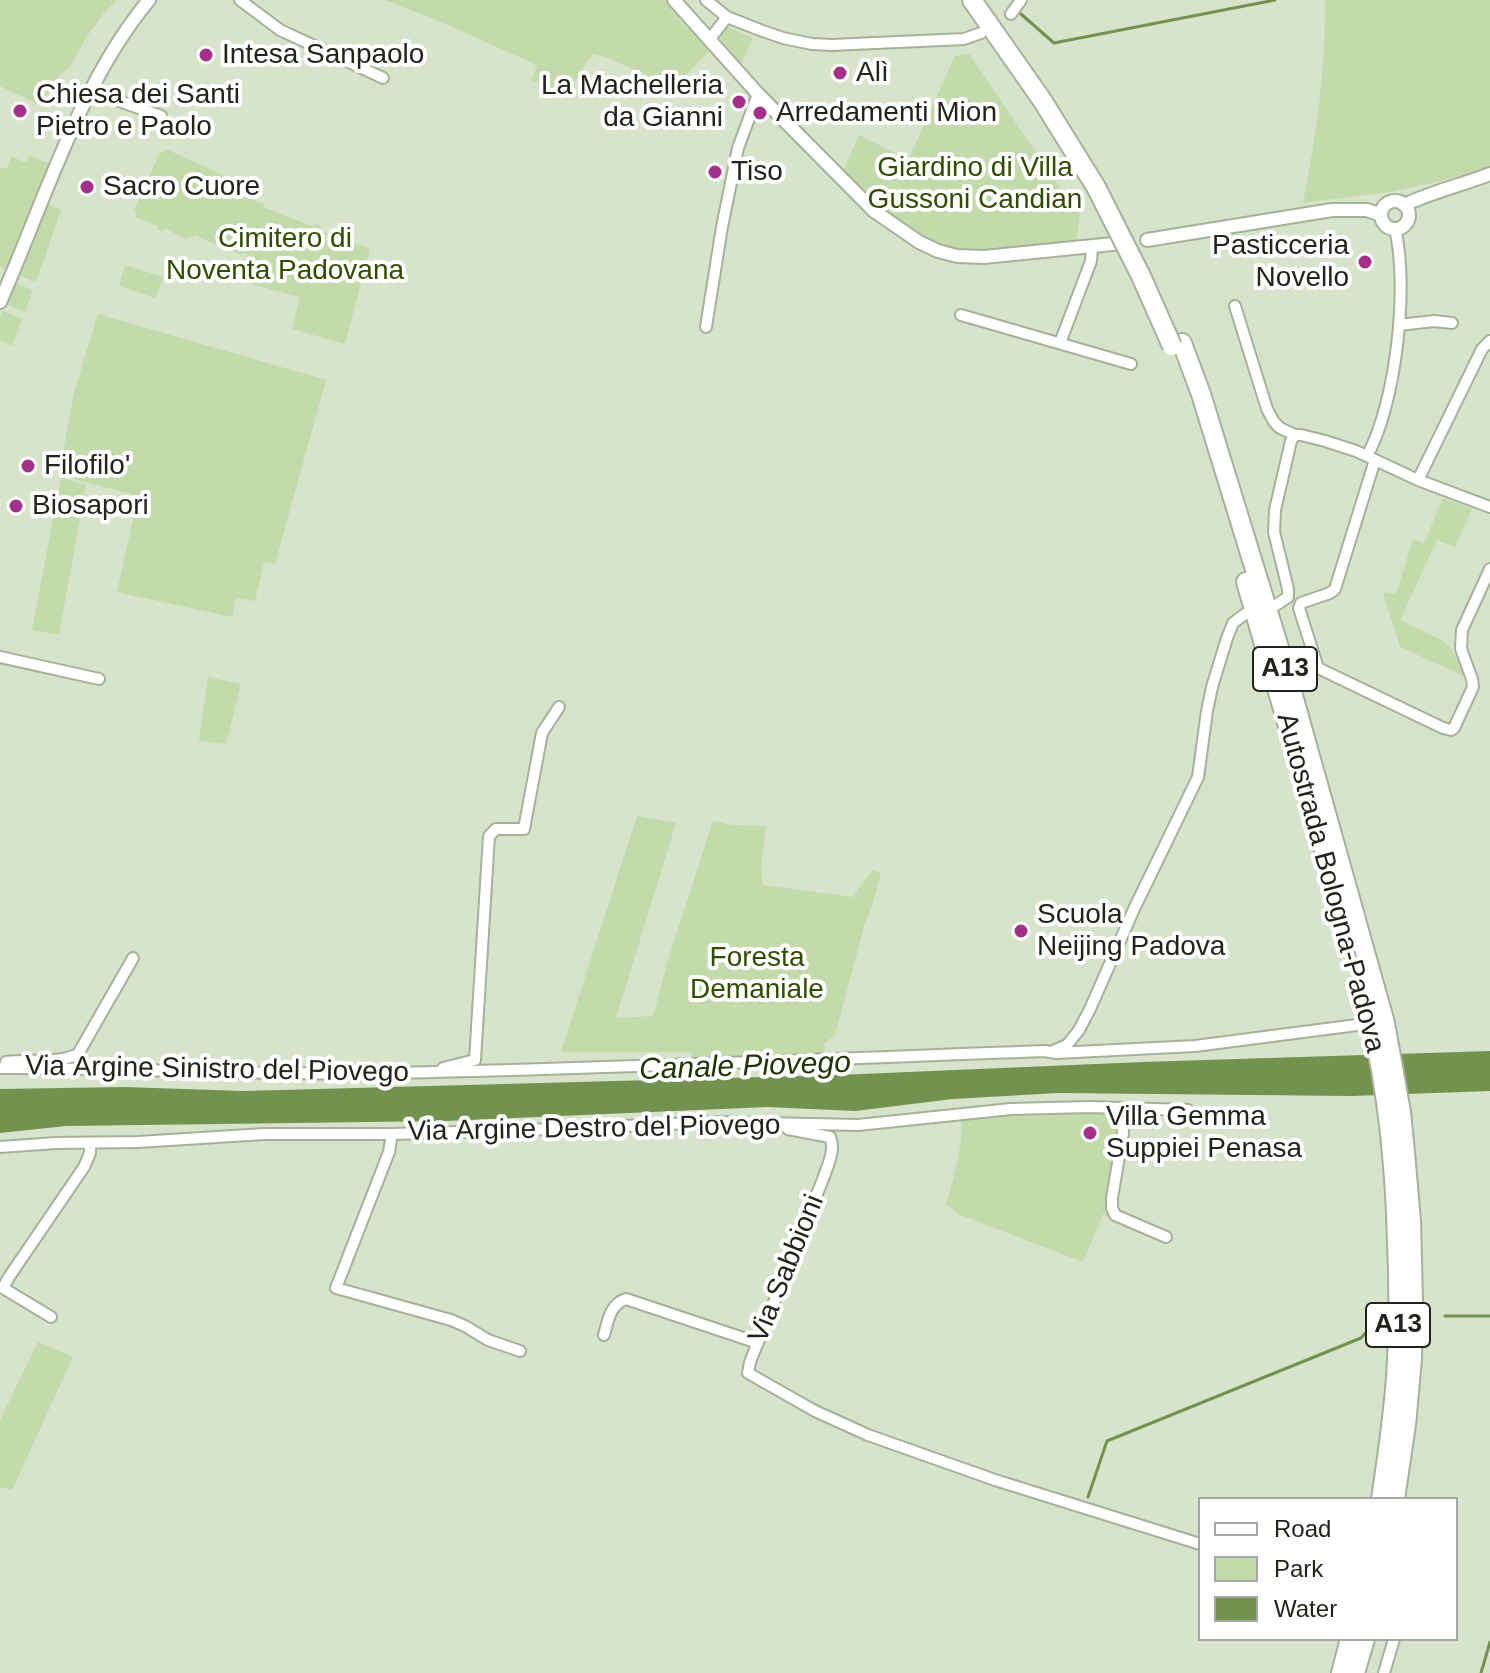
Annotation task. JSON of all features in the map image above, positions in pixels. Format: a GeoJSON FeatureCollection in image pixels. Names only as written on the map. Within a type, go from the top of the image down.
{"type":"FeatureCollection","features":[{"type":"Feature","properties":{"kind":"highway","name":"Autostrada Bologna-Padova"},"geometry":{"type":"LineString","coordinates":[[972,0],[1101,186]]}},
{"type":"Feature","properties":{"kind":"highway","name":"Autostrada Bologna-Padova"},"geometry":{"type":"LineString","coordinates":[[986,0],[1059,105],[1177,345],[1372,998],[1382,1074],[1411,1221],[1412,1359],[1395,1497]]}},
{"type":"Feature","properties":{"kind":"highway","name":"Autostrada Bologna-Padova"},"geometry":{"type":"LineString","coordinates":[[1381,1497],[1398,1341],[1399,1151]]}},
{"type":"Feature","properties":{"kind":"highway"},"geometry":{"type":"LineString","coordinates":[[1341,1673],[1349,1641]]}},
{"type":"Feature","properties":{"kind":"highway"},"geometry":{"type":"LineString","coordinates":[[1355,1673],[1364,1641]]}},
{"type":"Feature","properties":{"kind":"street"},"geometry":{"type":"LineString","coordinates":[[0,302],[91,91],[129,26],[149,0]]}},
{"type":"Feature","properties":{"kind":"street"},"geometry":{"type":"LineString","coordinates":[[240,0],[280,30],[383,78]]}},
{"type":"Feature","properties":{"kind":"street"},"geometry":{"type":"LineString","coordinates":[[706,0],[727,17],[783,38],[832,45],[964,39],[981,33]]}},
{"type":"Feature","properties":{"kind":"street"},"geometry":{"type":"LineString","coordinates":[[1011,14],[1021,0]]}},
{"type":"Feature","properties":{"kind":"street"},"geometry":{"type":"LineString","coordinates":[[679,1],[758,94],[874,211],[928,246],[957,256],[984,257],[1113,244]]}},
{"type":"Feature","properties":{"kind":"street"},"geometry":{"type":"LineString","coordinates":[[709,40],[727,17]]}},
{"type":"Feature","properties":{"kind":"street"},"geometry":{"type":"LineString","coordinates":[[91,91],[161,116],[161,123],[178,130]]}},
{"type":"Feature","properties":{"kind":"street"},"geometry":{"type":"LineString","coordinates":[[706,327],[738,148],[758,94]]}},
{"type":"Feature","properties":{"kind":"street"},"geometry":{"type":"LineString","coordinates":[[1404,205],[1490,174]]}},
{"type":"Feature","properties":{"kind":"street"},"geometry":{"type":"LineString","coordinates":[[1396,201],[1404,205],[1408,217],[1404,225],[1395,229],[1384,223],[1381,215],[1387,203],[1396,201]]}},
{"type":"Feature","properties":{"kind":"street"},"geometry":{"type":"LineString","coordinates":[[1147,240],[1332,210],[1367,210],[1381,215]]}},
{"type":"Feature","properties":{"kind":"street"},"geometry":{"type":"LineString","coordinates":[[1395,229],[1400,252],[1399,325],[1387,404],[1335,589],[1301,603],[1299,608],[1318,668],[1447,730],[1454,728],[1473,687],[1461,649],[1462,630],[1490,569]]}},
{"type":"Feature","properties":{"kind":"street"},"geometry":{"type":"LineString","coordinates":[[1060,343],[1091,261],[1092,247]]}},
{"type":"Feature","properties":{"kind":"street"},"geometry":{"type":"LineString","coordinates":[[1235,306],[1267,409],[1280,428],[1371,458],[1418,480],[1490,507]]}},
{"type":"Feature","properties":{"kind":"street"},"geometry":{"type":"LineString","coordinates":[[961,315],[1131,364]]}},
{"type":"Feature","properties":{"kind":"street"},"geometry":{"type":"LineString","coordinates":[[1399,325],[1434,321],[1452,323]]}},
{"type":"Feature","properties":{"kind":"street"},"geometry":{"type":"LineString","coordinates":[[1418,480],[1482,349],[1490,341]]}},
{"type":"Feature","properties":{"kind":"street"},"geometry":{"type":"LineString","coordinates":[[1276,605],[1288,597],[1288,589],[1274,532],[1275,510],[1295,435]]}},
{"type":"Feature","properties":{"kind":"street"},"geometry":{"type":"LineString","coordinates":[[1045,1051],[1067,1045],[1079,1030],[1198,777],[1207,711],[1227,638],[1233,623],[1245,614]]}},
{"type":"Feature","properties":{"kind":"street"},"geometry":{"type":"LineString","coordinates":[[0,657],[99,679]]}},
{"type":"Feature","properties":{"kind":"street","name":"Via Argine Sinistro del Piovego"},"geometry":{"type":"LineString","coordinates":[[433,1071],[475,1060],[489,836],[496,829],[524,829],[542,733],[559,707]]}},
{"type":"Feature","properties":{"kind":"street","name":"Via Argine Sinistro del Piovego"},"geometry":{"type":"LineString","coordinates":[[0,1066],[27,1060],[66,1059],[78,1054],[133,958]]}},
{"type":"Feature","properties":{"kind":"street","name":"Via Argine Sinistro del Piovego"},"geometry":{"type":"LineString","coordinates":[[0,1066],[270,1074],[1056,1053],[1195,1046],[1357,1025]]}},
{"type":"Feature","properties":{"kind":"street"},"geometry":{"type":"LineString","coordinates":[[1121,1108],[1123,1133],[1112,1208],[1115,1215],[1166,1237]]}},
{"type":"Feature","properties":{"kind":"street","name":"Via Argine Destro del Piovego"},"geometry":{"type":"LineString","coordinates":[[0,1147],[264,1134],[392,1134],[718,1122],[858,1125],[1011,1109],[1188,1110]]}},
{"type":"Feature","properties":{"kind":"street","name":"Via Sabbioni"},"geometry":{"type":"LineString","coordinates":[[785,1124],[788,1129],[830,1137],[832,1148],[823,1179],[748,1373],[815,1411],[861,1432],[995,1480],[1198,1543]]}},
{"type":"Feature","properties":{"kind":"street"},"geometry":{"type":"LineString","coordinates":[[392,1134],[389,1152],[336,1288],[451,1320],[488,1340],[520,1351]]}},
{"type":"Feature","properties":{"kind":"street"},"geometry":{"type":"LineString","coordinates":[[51,1317],[3,1288],[84,1167],[90,1153],[90,1143]]}},
{"type":"Feature","properties":{"kind":"street"},"geometry":{"type":"LineString","coordinates":[[604,1335],[614,1306],[626,1299],[758,1343]]}},
{"type":"Feature","properties":{"kind":"street"},"geometry":{"type":"LineString","coordinates":[[1384,1673],[1393,1641]]}},
{"type":"Feature","properties":{"kind":"green space"},"geometry":{"type":"Polygon","coordinates":[[[0,0],[117,0],[104,13],[85,39],[70,68],[60,74],[40,105],[0,86],[0,0]]]}},
{"type":"Feature","properties":{"kind":"green space"},"geometry":{"type":"Polygon","coordinates":[[[385,0],[664,0],[710,50],[687,74],[660,81],[593,54],[570,92],[531,81],[537,66],[535,64],[385,0]]]}},
{"type":"Feature","properties":{"kind":"green space"},"geometry":{"type":"Polygon","coordinates":[[[1325,0],[1490,0],[1490,166],[1390,192],[1303,203],[1319,102],[1325,0]]]}},
{"type":"Feature","properties":{"kind":"green space"},"geometry":{"type":"Polygon","coordinates":[[[727,27],[753,38],[741,63],[721,40],[722,32],[727,27]]]}},
{"type":"Feature","properties":{"kind":"green space","name":"Giardino di Villa Gussoni Candian"},"geometry":{"type":"Polygon","coordinates":[[[969,54],[1067,198],[1081,208],[1076,241],[1011,252],[946,248],[907,230],[886,215],[844,169],[859,135],[909,158],[955,56],[969,54]]]}},
{"type":"Feature","properties":{"kind":"green space","name":"Cimitero di Noventa Padovana"},"geometry":{"type":"Polygon","coordinates":[[[166,149],[223,175],[217,190],[238,199],[240,195],[264,204],[263,207],[314,227],[316,224],[321,226],[320,230],[370,249],[345,344],[292,329],[300,297],[247,283],[241,274],[247,254],[241,255],[194,235],[187,240],[135,217],[137,213],[134,211],[160,152],[164,153],[166,149]]]}},
{"type":"Feature","properties":{"kind":"green space"},"geometry":{"type":"Polygon","coordinates":[[[11,156],[26,163],[30,156],[50,164],[7,270],[0,267],[0,167],[7,169],[11,156]]]}},
{"type":"Feature","properties":{"kind":"green space"},"geometry":{"type":"Polygon","coordinates":[[[47,204],[61,210],[36,282],[18,275],[47,204]]]}},
{"type":"Feature","properties":{"kind":"green space"},"geometry":{"type":"Polygon","coordinates":[[[125,265],[163,277],[156,298],[119,286],[125,265]]]}},
{"type":"Feature","properties":{"kind":"green space"},"geometry":{"type":"Polygon","coordinates":[[[14,283],[33,290],[25,312],[5,304],[14,283]]]}},
{"type":"Feature","properties":{"kind":"green space"},"geometry":{"type":"Polygon","coordinates":[[[3,311],[22,319],[12,346],[0,340],[0,316],[3,311]]]}},
{"type":"Feature","properties":{"kind":"green space"},"geometry":{"type":"Polygon","coordinates":[[[98,314],[326,380],[275,564],[264,562],[255,601],[236,598],[232,617],[117,592],[138,496],[59,475],[74,392],[98,314]]]}},
{"type":"Feature","properties":{"kind":"green space"},"geometry":{"type":"Polygon","coordinates":[[[61,478],[86,485],[59,635],[32,630],[61,478]]]}},
{"type":"Feature","properties":{"kind":"green space"},"geometry":{"type":"Polygon","coordinates":[[[1443,498],[1472,509],[1455,547],[1437,540],[1400,620],[1450,647],[1466,677],[1400,647],[1383,593],[1396,594],[1413,540],[1424,543],[1443,498]]]}},
{"type":"Feature","properties":{"kind":"green space"},"geometry":{"type":"Polygon","coordinates":[[[208,677],[241,684],[226,744],[199,741],[208,677]]]}},
{"type":"Feature","properties":{"kind":"green space","name":"Foresta Demaniale"},"geometry":{"type":"Polygon","coordinates":[[[637,816],[676,823],[616,1018],[653,1016],[713,821],[766,826],[761,868],[763,885],[853,897],[873,870],[881,873],[835,1035],[824,1044],[825,1055],[693,1064],[691,1052],[561,1052],[637,816]]]}},
{"type":"Feature","properties":{"kind":"green space"},"geometry":{"type":"Polygon","coordinates":[[[1111,1112],[1117,1118],[1116,1156],[1108,1197],[1110,1218],[1103,1214],[1083,1262],[958,1214],[946,1204],[960,1149],[960,1117],[1111,1112]]]}},
{"type":"Feature","properties":{"kind":"green space"},"geometry":{"type":"Polygon","coordinates":[[[38,1342],[73,1357],[12,1490],[0,1487],[0,1420],[38,1342]]]}},
{"type":"Feature","properties":{"kind":"water"},"geometry":{"type":"Polygon","coordinates":[[[1490,1051],[1490,1091],[1352,1096],[1058,1093],[953,1099],[855,1111],[767,1107],[445,1121],[66,1126],[0,1133],[0,1089],[124,1087],[244,1091],[838,1075],[1490,1051]]]}},
{"type":"Feature","properties":{"kind":"waterway"},"geometry":{"type":"LineString","coordinates":[[1021,14],[1054,43],[1275,0]]}},
{"type":"Feature","properties":{"kind":"waterway"},"geometry":{"type":"LineString","coordinates":[[1445,1316],[1490,1316]]}},
{"type":"Feature","properties":{"kind":"waterway"},"geometry":{"type":"LineString","coordinates":[[1088,1497],[1107,1441],[1361,1338],[1372,1326]]}},
{"type":"Feature","properties":{"kind":"waterway"},"geometry":{"type":"LineString","coordinates":[[1481,1673],[1490,1642]]}},
{"type":"Feature","properties":{"kind":"place","name":"Intesa Sanpaolo"},"geometry":{"type":"Point","coordinates":[206,55]}},
{"type":"Feature","properties":{"kind":"place","name":"Alì"},"geometry":{"type":"Point","coordinates":[840,73]}},
{"type":"Feature","properties":{"kind":"place","name":"La Machelleria da Gianni"},"geometry":{"type":"Point","coordinates":[739,102]}},
{"type":"Feature","properties":{"kind":"place","name":"Chiesa dei Santi Pietro e Paolo"},"geometry":{"type":"Point","coordinates":[20,111]}},
{"type":"Feature","properties":{"kind":"place","name":"Arredamenti Mion"},"geometry":{"type":"Point","coordinates":[760,113]}},
{"type":"Feature","properties":{"kind":"place","name":"Tiso"},"geometry":{"type":"Point","coordinates":[715,172]}},
{"type":"Feature","properties":{"kind":"place","name":"Sacro Cuore"},"geometry":{"type":"Point","coordinates":[87,187]}},
{"type":"Feature","properties":{"kind":"place","name":"Pasticceria Novello"},"geometry":{"type":"Point","coordinates":[1365,262]}},
{"type":"Feature","properties":{"kind":"place","name":"Filofilo'"},"geometry":{"type":"Point","coordinates":[28,466]}},
{"type":"Feature","properties":{"kind":"place","name":"Biosapori"},"geometry":{"type":"Point","coordinates":[16,506]}},
{"type":"Feature","properties":{"kind":"place","name":"Scuola Neijing Padova"},"geometry":{"type":"Point","coordinates":[1021,931]}},
{"type":"Feature","properties":{"kind":"place","name":"Villa Gemma Suppiei Penasa"},"geometry":{"type":"Point","coordinates":[1090,1133]}},
{"type":"Feature","properties":{"kind":"water label","name":"Canale Piovego"},"geometry":{"type":"Point","coordinates":[745,1067]}}]}
